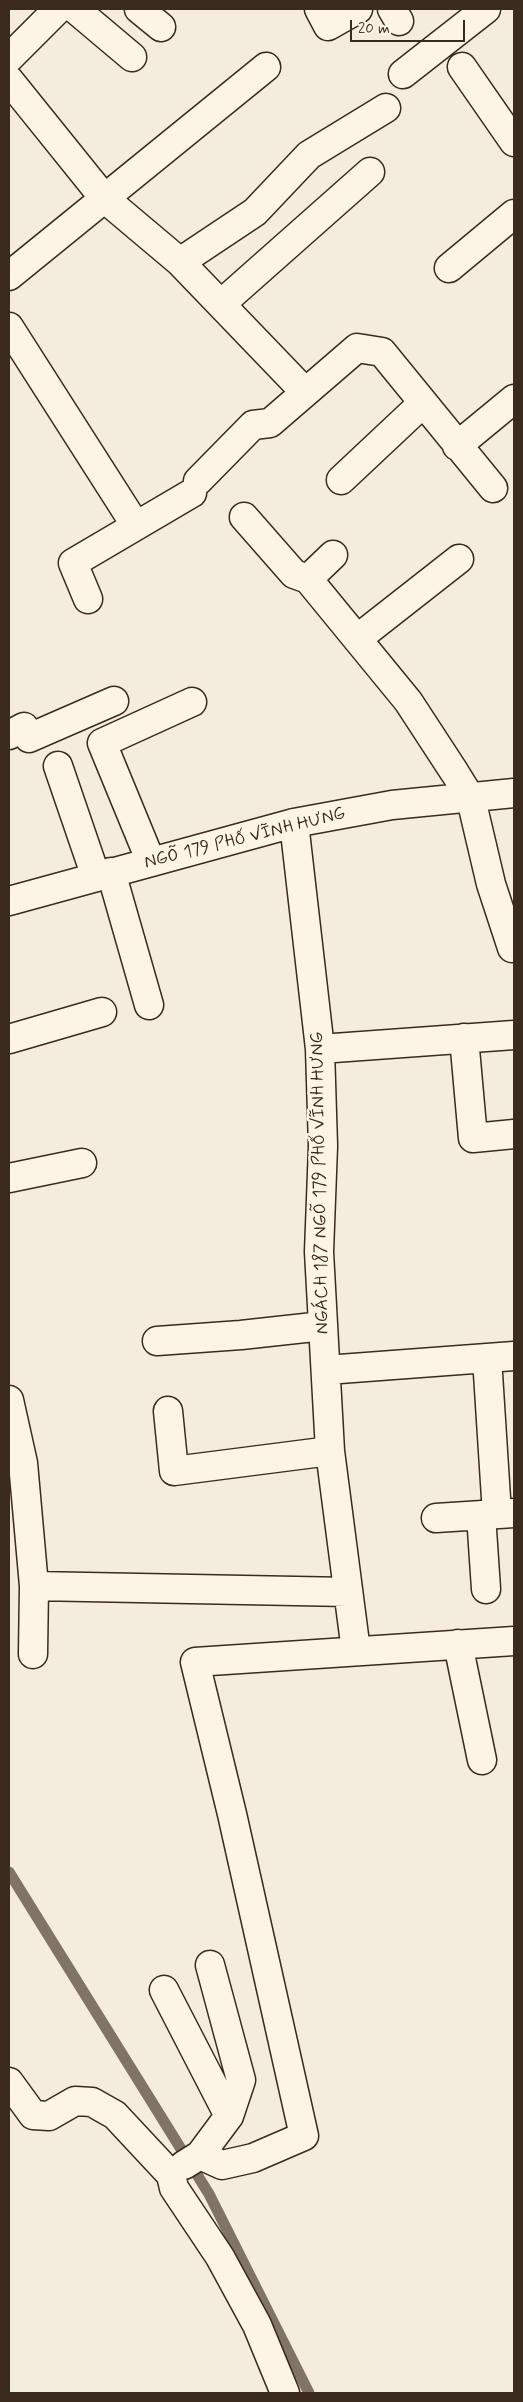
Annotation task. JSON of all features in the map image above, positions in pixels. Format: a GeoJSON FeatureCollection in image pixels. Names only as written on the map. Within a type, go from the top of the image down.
{"type":"FeatureCollection","features":[{"type":"Feature","properties":{"kind":"street"},"geometry":{"type":"LineString","coordinates":[[9,58],[58,9]]}},
{"type":"Feature","properties":{"kind":"street"},"geometry":{"type":"LineString","coordinates":[[75,9],[132,57]]}},
{"type":"Feature","properties":{"kind":"street"},"geometry":{"type":"LineString","coordinates":[[139,9],[161,27]]}},
{"type":"Feature","properties":{"kind":"street"},"geometry":{"type":"LineString","coordinates":[[318,9],[328,26],[358,9]]}},
{"type":"Feature","properties":{"kind":"street"},"geometry":{"type":"LineString","coordinates":[[403,74],[486,9]]}},
{"type":"Feature","properties":{"kind":"street"},"geometry":{"type":"LineString","coordinates":[[9,276],[266,67]]}},
{"type":"Feature","properties":{"kind":"street"},"geometry":{"type":"LineString","coordinates":[[462,67],[514,142]]}},
{"type":"Feature","properties":{"kind":"street"},"geometry":{"type":"LineString","coordinates":[[9,80],[104,198],[180,262],[305,392]]}},
{"type":"Feature","properties":{"kind":"street"},"geometry":{"type":"LineString","coordinates":[[180,262],[255,212],[309,155],[386,108]]}},
{"type":"Feature","properties":{"kind":"street"},"geometry":{"type":"LineString","coordinates":[[221,304],[370,172]]}},
{"type":"Feature","properties":{"kind":"street"},"geometry":{"type":"LineString","coordinates":[[449,268],[514,214]]}},
{"type":"Feature","properties":{"kind":"street"},"geometry":{"type":"LineString","coordinates":[[9,327],[136,526]]}},
{"type":"Feature","properties":{"kind":"street"},"geometry":{"type":"LineString","coordinates":[[88,599],[73,562],[136,526],[195,487],[253,425],[270,423],[357,348],[382,352],[493,488]]}},
{"type":"Feature","properties":{"kind":"street"},"geometry":{"type":"LineString","coordinates":[[457,446],[514,399]]}},
{"type":"Feature","properties":{"kind":"street"},"geometry":{"type":"LineString","coordinates":[[341,480],[423,403]]}},
{"type":"Feature","properties":{"kind":"street"},"geometry":{"type":"LineString","coordinates":[[244,517],[294,574],[308,579],[408,702],[471,799],[491,884],[512,948],[514,947]]}},
{"type":"Feature","properties":{"kind":"street"},"geometry":{"type":"LineString","coordinates":[[308,579],[333,555]]}},
{"type":"Feature","properties":{"kind":"street"},"geometry":{"type":"LineString","coordinates":[[357,639],[459,559]]}},
{"type":"Feature","properties":{"kind":"street"},"geometry":{"type":"LineString","coordinates":[[9,735],[24,727],[29,738],[114,701]]}},
{"type":"Feature","properties":{"kind":"street"},"geometry":{"type":"LineString","coordinates":[[151,862],[102,743],[192,702]]}},
{"type":"Feature","properties":{"kind":"street"},"geometry":{"type":"LineString","coordinates":[[58,766],[103,875],[149,1005]]}},
{"type":"Feature","properties":{"kind":"street","name":"NGÕ 179 PHỐ VĨNH HƯNG"},"geometry":{"type":"LineString","coordinates":[[9,901],[294,823],[392,805],[471,799],[514,793]]}},
{"type":"Feature","properties":{"kind":"street","name":"NGÁCH 187 NGÕ 179 PHỐ VĨNH HƯNG"},"geometry":{"type":"LineString","coordinates":[[294,823],[320,1050],[323,1146],[319,1252],[330,1451],[356,1651]]}},
{"type":"Feature","properties":{"kind":"street"},"geometry":{"type":"LineString","coordinates":[[9,1038],[102,1012]]}},
{"type":"Feature","properties":{"kind":"street"},"geometry":{"type":"LineString","coordinates":[[320,1050],[514,1035]]}},
{"type":"Feature","properties":{"kind":"street"},"geometry":{"type":"LineString","coordinates":[[464,1038],[473,1138],[514,1134]]}},
{"type":"Feature","properties":{"kind":"street"},"geometry":{"type":"LineString","coordinates":[[9,1178],[82,1163]]}},
{"type":"Feature","properties":{"kind":"street"},"geometry":{"type":"LineString","coordinates":[[157,1341],[241,1335],[323,1326]]}},
{"type":"Feature","properties":{"kind":"street"},"geometry":{"type":"LineString","coordinates":[[326,1370],[514,1356]]}},
{"type":"Feature","properties":{"kind":"street"},"geometry":{"type":"LineString","coordinates":[[486,1589],[498,1514],[487,1358]]}},
{"type":"Feature","properties":{"kind":"street"},"geometry":{"type":"LineString","coordinates":[[9,1400],[23,1463],[17,1488],[34,1586],[33,1654]]}},
{"type":"Feature","properties":{"kind":"street"},"geometry":{"type":"LineString","coordinates":[[168,1411],[174,1471],[330,1451]]}},
{"type":"Feature","properties":{"kind":"street"},"geometry":{"type":"LineString","coordinates":[[436,1518],[498,1514]]}},
{"type":"Feature","properties":{"kind":"street"},"geometry":{"type":"LineString","coordinates":[[34,1586],[348,1592]]}},
{"type":"Feature","properties":{"kind":"street"},"geometry":{"type":"LineString","coordinates":[[200,2155],[222,2165],[253,2158],[304,2136],[232,1814],[195,1662],[514,1640]]}},
{"type":"Feature","properties":{"kind":"street"},"geometry":{"type":"LineString","coordinates":[[458,1644],[482,1760]]}},
{"type":"Feature","properties":{"kind":"street"},"geometry":{"type":"LineString","coordinates":[[171,2175],[200,2155],[229,2116],[241,2080],[210,1965]]}},
{"type":"Feature","properties":{"kind":"street"},"geometry":{"type":"LineString","coordinates":[[164,1990],[229,2116]]}},
{"type":"Feature","properties":{"kind":"street"},"geometry":{"type":"LineString","coordinates":[[9,2082],[33,2115],[49,2116],[75,2101],[92,2102],[115,2115],[171,2175],[174,2188],[220,2257],[257,2326],[285,2393]]}},
{"type":"Feature","properties":{"kind":"waterway"},"geometry":{"type":"LineString","coordinates":[[9,1872],[209,2194],[309,2393]]}}]}
